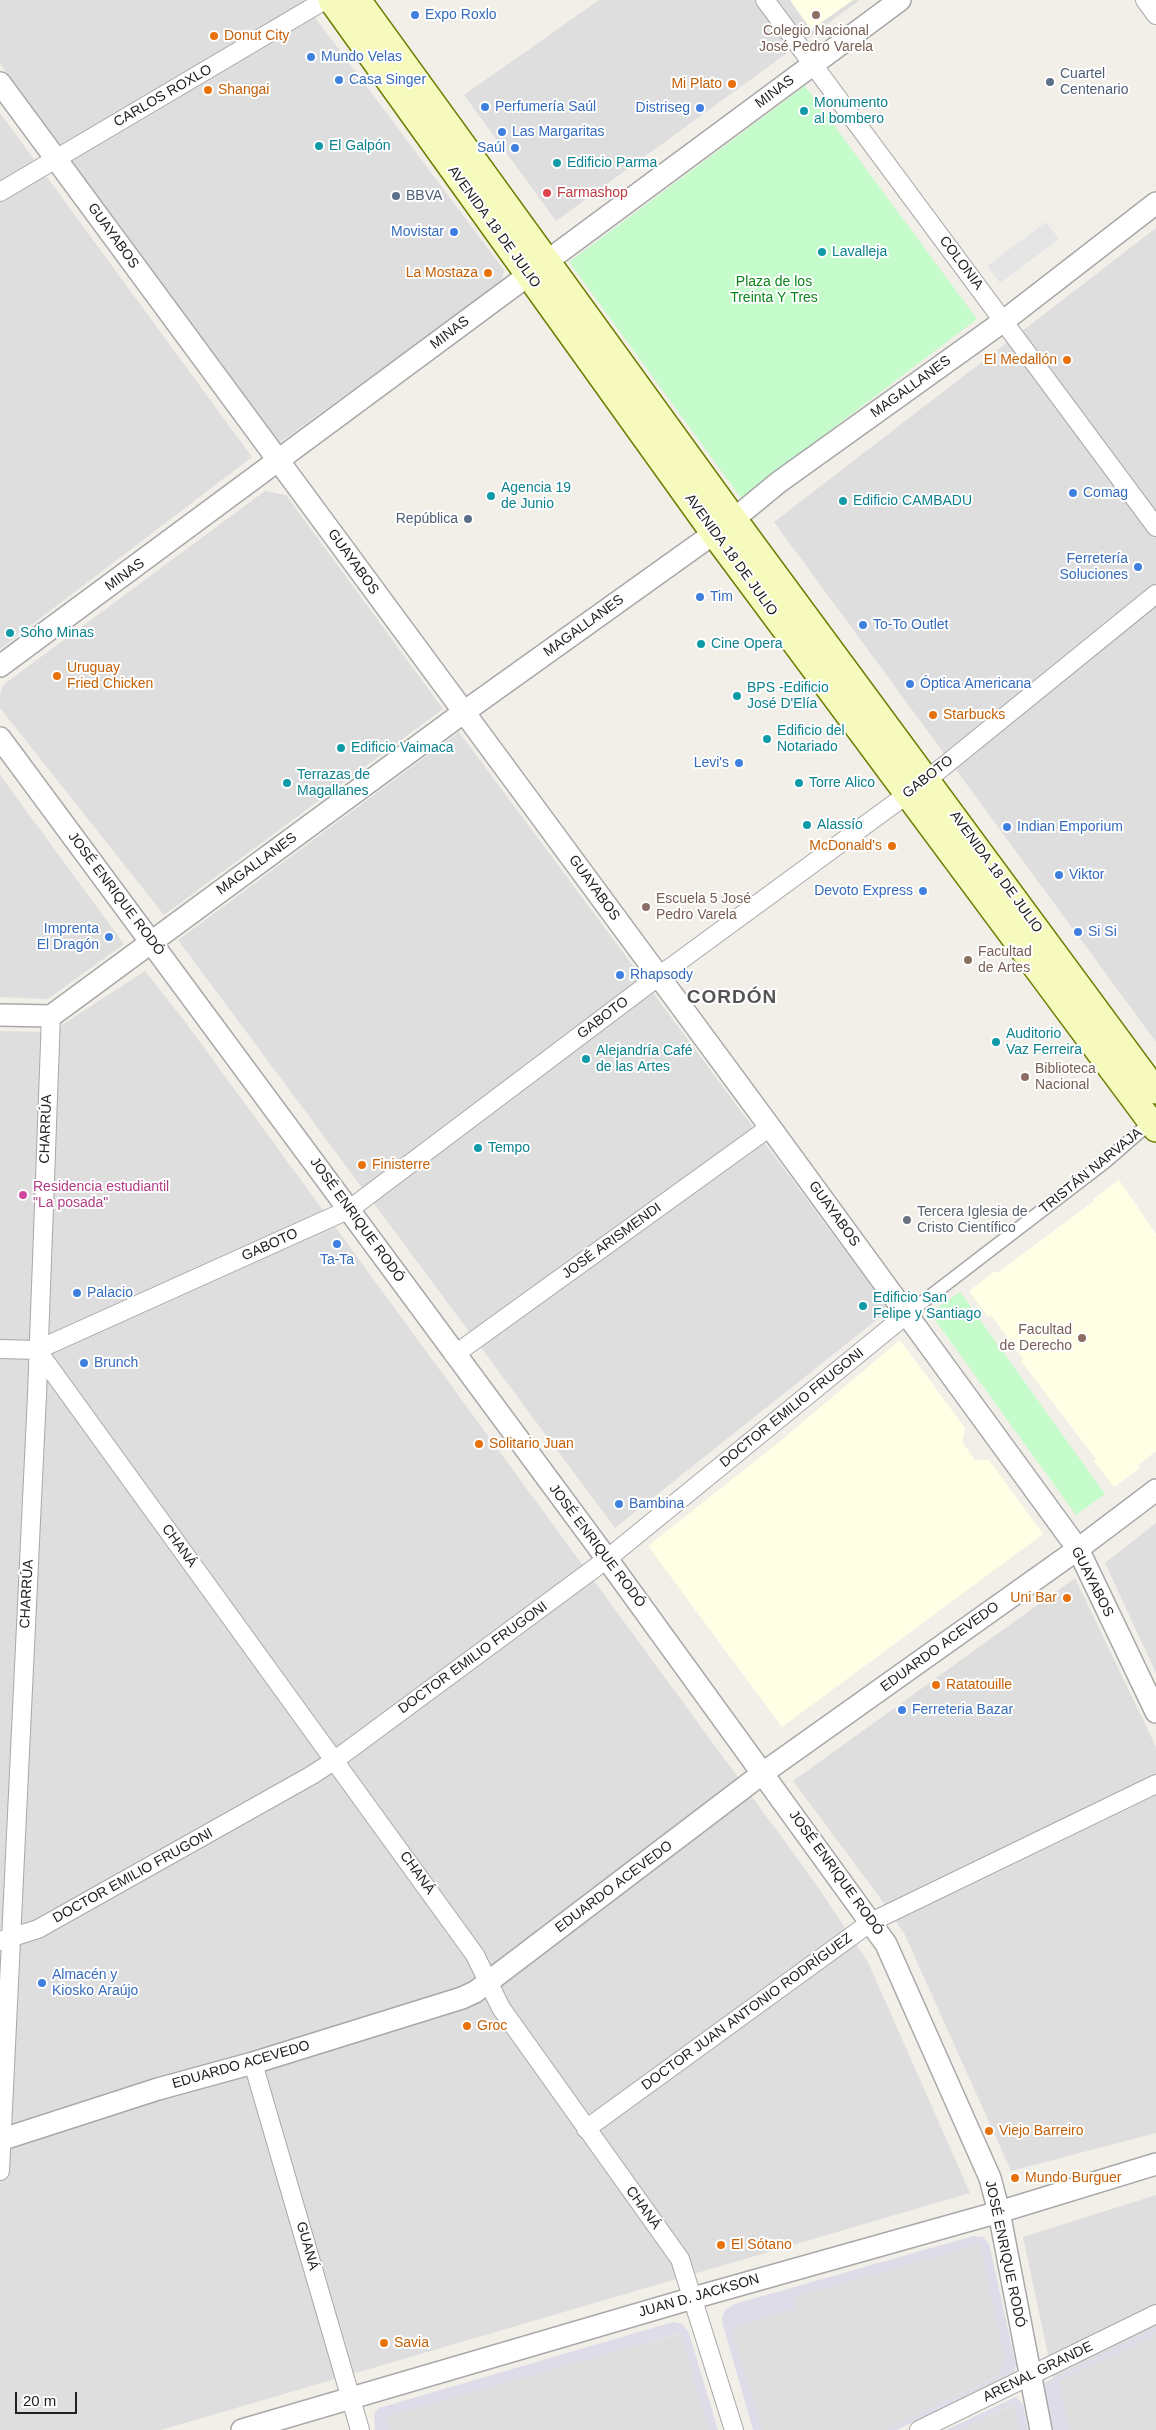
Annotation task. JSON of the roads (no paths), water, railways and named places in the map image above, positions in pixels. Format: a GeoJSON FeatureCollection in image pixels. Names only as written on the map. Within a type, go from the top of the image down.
{"type":"FeatureCollection","features":[{"type":"Feature","properties":{"kind":"main road","name":"AVENIDA 18 DE JULIO"},"geometry":{"type":"LineString","coordinates":[[332,0],[734,519],[1156,1090]]}},
{"type":"Feature","properties":{"kind":"main road","name":"AVENIDA 18 DE JULIO"},"geometry":{"type":"LineString","coordinates":[[358,0],[714,534],[1154,1123]]}},
{"type":"Feature","properties":{"kind":"street","name":"CARLOS ROXLO"},"geometry":{"type":"LineString","coordinates":[[0,192],[326,0]]}},
{"type":"Feature","properties":{"kind":"street","name":"COLONIA"},"geometry":{"type":"LineString","coordinates":[[765,0],[811,64],[1005,320],[1156,527]]}},
{"type":"Feature","properties":{"kind":"street","name":"MINAS"},"geometry":{"type":"LineString","coordinates":[[0,666],[279,462],[811,64],[900,0]]}},
{"type":"Feature","properties":{"kind":"street"},"geometry":{"type":"LineString","coordinates":[[1145,0],[1156,15]]}},
{"type":"Feature","properties":{"kind":"street","name":"GUAYABOS"},"geometry":{"type":"LineString","coordinates":[[0,84],[659,976],[1078,1549],[1156,1712]]}},
{"type":"Feature","properties":{"kind":"street","name":"MAGALLANES"},"geometry":{"type":"LineString","coordinates":[[51,1016],[464,712],[714,534],[779,482],[1005,320],[1156,203]]}},
{"type":"Feature","properties":{"kind":"street","name":"GABOTO"},"geometry":{"type":"LineString","coordinates":[[0,1349],[37,1350],[350,1209],[659,976],[928,779],[1156,594]]}},
{"type":"Feature","properties":{"kind":"street","name":"JOSÉ ENRIQUE RODÓ"},"geometry":{"type":"LineString","coordinates":[[0,738],[350,1209],[454,1355],[608,1559],[886,1944],[990,2178],[999,2212],[1041,2430]]}},
{"type":"Feature","properties":{"kind":"street"},"geometry":{"type":"LineString","coordinates":[[0,1015],[51,1016]]}},
{"type":"Feature","properties":{"kind":"street","name":"CHARRÚA"},"geometry":{"type":"LineString","coordinates":[[0,2171],[11,1962],[3,1935],[36,1395],[51,1016]]}},
{"type":"Feature","properties":{"kind":"street","name":"TRISTÁN NARVAJA"},"geometry":{"type":"LineString","coordinates":[[907,1314],[1154,1123]]}},
{"type":"Feature","properties":{"kind":"street","name":"JOSÉ ARISMENDI"},"geometry":{"type":"LineString","coordinates":[[454,1355],[770,1127]]}},
{"type":"Feature","properties":{"kind":"street","name":"DOCTOR EMILIO FRUGONI"},"geometry":{"type":"LineString","coordinates":[[3,1935],[38,1929],[312,1775],[335,1760],[608,1559],[907,1314]]}},
{"type":"Feature","properties":{"kind":"street","name":"CHANÁ"},"geometry":{"type":"LineString","coordinates":[[37,1350],[475,1955],[501,2008],[586,2130],[680,2259],[734,2430]]}},
{"type":"Feature","properties":{"kind":"street","name":"EDUARDO ACEVEDO"},"geometry":{"type":"LineString","coordinates":[[1,2139],[158,2089],[253,2063],[462,1998],[488,1984],[763,1773],[1078,1549],[1156,1490]]}},
{"type":"Feature","properties":{"kind":"street","name":"DOCTOR JUAN ANTONIO RODRÍGUEZ"},"geometry":{"type":"LineString","coordinates":[[586,2130],[871,1922],[1156,1784]]}},
{"type":"Feature","properties":{"kind":"street","name":"GUANÁ"},"geometry":{"type":"LineString","coordinates":[[253,2063],[360,2430]]}},
{"type":"Feature","properties":{"kind":"street","name":"JUAN D. JACKSON"},"geometry":{"type":"LineString","coordinates":[[242,2430],[693,2298],[999,2212],[1156,2164]]}},
{"type":"Feature","properties":{"kind":"street","name":"ARENAL GRANDE"},"geometry":{"type":"LineString","coordinates":[[919,2430],[1031,2377],[1156,2314]]}},
{"type":"Feature","properties":{"kind":"place","name":"Expo Roxlo"},"geometry":{"type":"Point","coordinates":[415,15]}},
{"type":"Feature","properties":{"kind":"place","name":"Colegio Nacional José Pedro Varela"},"geometry":{"type":"Point","coordinates":[816,15]}},
{"type":"Feature","properties":{"kind":"place","name":"Donut City"},"geometry":{"type":"Point","coordinates":[214,36]}},
{"type":"Feature","properties":{"kind":"place","name":"Mundo Velas"},"geometry":{"type":"Point","coordinates":[311,57]}},
{"type":"Feature","properties":{"kind":"place","name":"Casa Singer"},"geometry":{"type":"Point","coordinates":[339,80]}},
{"type":"Feature","properties":{"kind":"place","name":"Cuartel Centenario"},"geometry":{"type":"Point","coordinates":[1050,82]}},
{"type":"Feature","properties":{"kind":"place","name":"Mi Plato"},"geometry":{"type":"Point","coordinates":[732,84]}},
{"type":"Feature","properties":{"kind":"place","name":"Shangai"},"geometry":{"type":"Point","coordinates":[208,90]}},
{"type":"Feature","properties":{"kind":"place","name":"Perfumería Saúl"},"geometry":{"type":"Point","coordinates":[485,107]}},
{"type":"Feature","properties":{"kind":"place","name":"Distriseg"},"geometry":{"type":"Point","coordinates":[700,108]}},
{"type":"Feature","properties":{"kind":"place","name":"Monumento al bombero"},"geometry":{"type":"Point","coordinates":[804,111]}},
{"type":"Feature","properties":{"kind":"place","name":"Las Margaritas"},"geometry":{"type":"Point","coordinates":[502,132]}},
{"type":"Feature","properties":{"kind":"place","name":"El Galpón"},"geometry":{"type":"Point","coordinates":[319,146]}},
{"type":"Feature","properties":{"kind":"place","name":"Saúl"},"geometry":{"type":"Point","coordinates":[515,148]}},
{"type":"Feature","properties":{"kind":"place","name":"Edificio Parma"},"geometry":{"type":"Point","coordinates":[557,163]}},
{"type":"Feature","properties":{"kind":"place","name":"Farmashop"},"geometry":{"type":"Point","coordinates":[547,193]}},
{"type":"Feature","properties":{"kind":"place","name":"BBVA"},"geometry":{"type":"Point","coordinates":[396,196]}},
{"type":"Feature","properties":{"kind":"place","name":"Movistar"},"geometry":{"type":"Point","coordinates":[454,232]}},
{"type":"Feature","properties":{"kind":"place","name":"Lavalleja"},"geometry":{"type":"Point","coordinates":[822,252]}},
{"type":"Feature","properties":{"kind":"place","name":"La Mostaza"},"geometry":{"type":"Point","coordinates":[488,273]}},
{"type":"Feature","properties":{"kind":"place","name":"El Medallón"},"geometry":{"type":"Point","coordinates":[1067,360]}},
{"type":"Feature","properties":{"kind":"place","name":"Comag"},"geometry":{"type":"Point","coordinates":[1073,493]}},
{"type":"Feature","properties":{"kind":"place","name":"Agencia 19 de Junio"},"geometry":{"type":"Point","coordinates":[491,496]}},
{"type":"Feature","properties":{"kind":"place","name":"Edificio CAMBADU"},"geometry":{"type":"Point","coordinates":[843,501]}},
{"type":"Feature","properties":{"kind":"place","name":"República"},"geometry":{"type":"Point","coordinates":[468,519]}},
{"type":"Feature","properties":{"kind":"place","name":"Ferretería Soluciones"},"geometry":{"type":"Point","coordinates":[1138,567]}},
{"type":"Feature","properties":{"kind":"place","name":"Tim"},"geometry":{"type":"Point","coordinates":[700,597]}},
{"type":"Feature","properties":{"kind":"place","name":"To-To Outlet"},"geometry":{"type":"Point","coordinates":[863,625]}},
{"type":"Feature","properties":{"kind":"place","name":"Soho Minas"},"geometry":{"type":"Point","coordinates":[10,633]}},
{"type":"Feature","properties":{"kind":"place","name":"Cine Opera"},"geometry":{"type":"Point","coordinates":[701,644]}},
{"type":"Feature","properties":{"kind":"place","name":"Uruguay Fried Chicken"},"geometry":{"type":"Point","coordinates":[57,676]}},
{"type":"Feature","properties":{"kind":"place","name":"Óptica Americana"},"geometry":{"type":"Point","coordinates":[910,684]}},
{"type":"Feature","properties":{"kind":"place","name":"BPS -Edificio José D'Elía"},"geometry":{"type":"Point","coordinates":[737,696]}},
{"type":"Feature","properties":{"kind":"place","name":"Starbucks"},"geometry":{"type":"Point","coordinates":[933,715]}},
{"type":"Feature","properties":{"kind":"place","name":"Edificio del Notariado"},"geometry":{"type":"Point","coordinates":[767,739]}},
{"type":"Feature","properties":{"kind":"place","name":"Edificio Vaimaca"},"geometry":{"type":"Point","coordinates":[341,748]}},
{"type":"Feature","properties":{"kind":"place","name":"Levi's"},"geometry":{"type":"Point","coordinates":[739,763]}},
{"type":"Feature","properties":{"kind":"place","name":"Terrazas de Magallanes"},"geometry":{"type":"Point","coordinates":[287,783]}},
{"type":"Feature","properties":{"kind":"place","name":"Torre Alico"},"geometry":{"type":"Point","coordinates":[799,783]}},
{"type":"Feature","properties":{"kind":"place","name":"Alassío"},"geometry":{"type":"Point","coordinates":[807,825]}},
{"type":"Feature","properties":{"kind":"place","name":"Indian Emporium"},"geometry":{"type":"Point","coordinates":[1007,827]}},
{"type":"Feature","properties":{"kind":"place","name":"McDonald's"},"geometry":{"type":"Point","coordinates":[892,846]}},
{"type":"Feature","properties":{"kind":"place","name":"Viktor"},"geometry":{"type":"Point","coordinates":[1059,875]}},
{"type":"Feature","properties":{"kind":"place","name":"Devoto Express"},"geometry":{"type":"Point","coordinates":[923,891]}},
{"type":"Feature","properties":{"kind":"place","name":"Escuela 5 José Pedro Varela"},"geometry":{"type":"Point","coordinates":[646,907]}},
{"type":"Feature","properties":{"kind":"place","name":"Si Si"},"geometry":{"type":"Point","coordinates":[1078,932]}},
{"type":"Feature","properties":{"kind":"place","name":"Imprenta El Dragón"},"geometry":{"type":"Point","coordinates":[109,937]}},
{"type":"Feature","properties":{"kind":"place","name":"Facultad de Artes"},"geometry":{"type":"Point","coordinates":[968,960]}},
{"type":"Feature","properties":{"kind":"place","name":"Rhapsody"},"geometry":{"type":"Point","coordinates":[620,975]}},
{"type":"Feature","properties":{"kind":"place","name":"Auditorio Vaz Ferreira"},"geometry":{"type":"Point","coordinates":[996,1042]}},
{"type":"Feature","properties":{"kind":"place","name":"Alejandría Café de las Artes"},"geometry":{"type":"Point","coordinates":[586,1059]}},
{"type":"Feature","properties":{"kind":"place","name":"Biblioteca Nacional"},"geometry":{"type":"Point","coordinates":[1025,1077]}},
{"type":"Feature","properties":{"kind":"place","name":"Tempo"},"geometry":{"type":"Point","coordinates":[478,1148]}},
{"type":"Feature","properties":{"kind":"place","name":"Finisterre"},"geometry":{"type":"Point","coordinates":[362,1165]}},
{"type":"Feature","properties":{"kind":"place","name":"Residencia estudiantil \"La posada\""},"geometry":{"type":"Point","coordinates":[23,1195]}},
{"type":"Feature","properties":{"kind":"place","name":"Tercera Iglesia de Cristo Científico"},"geometry":{"type":"Point","coordinates":[907,1220]}},
{"type":"Feature","properties":{"kind":"place","name":"Ta-Ta"},"geometry":{"type":"Point","coordinates":[337,1244]}},
{"type":"Feature","properties":{"kind":"place","name":"Palacio"},"geometry":{"type":"Point","coordinates":[77,1293]}},
{"type":"Feature","properties":{"kind":"place","name":"Edificio San Felipe y Santiago"},"geometry":{"type":"Point","coordinates":[863,1306]}},
{"type":"Feature","properties":{"kind":"place","name":"Facultad de Derecho"},"geometry":{"type":"Point","coordinates":[1082,1338]}},
{"type":"Feature","properties":{"kind":"place","name":"Brunch"},"geometry":{"type":"Point","coordinates":[84,1363]}},
{"type":"Feature","properties":{"kind":"place","name":"Solitario Juan"},"geometry":{"type":"Point","coordinates":[479,1444]}},
{"type":"Feature","properties":{"kind":"place","name":"Bambina"},"geometry":{"type":"Point","coordinates":[619,1504]}},
{"type":"Feature","properties":{"kind":"place","name":"Uni Bar"},"geometry":{"type":"Point","coordinates":[1067,1598]}},
{"type":"Feature","properties":{"kind":"place","name":"Ratatouille"},"geometry":{"type":"Point","coordinates":[936,1685]}},
{"type":"Feature","properties":{"kind":"place","name":"Ferreteria Bazar"},"geometry":{"type":"Point","coordinates":[902,1710]}},
{"type":"Feature","properties":{"kind":"place","name":"Almacén y Kiosko Araújo"},"geometry":{"type":"Point","coordinates":[42,1983]}},
{"type":"Feature","properties":{"kind":"place","name":"Groc"},"geometry":{"type":"Point","coordinates":[467,2026]}},
{"type":"Feature","properties":{"kind":"place","name":"Viejo Barreiro"},"geometry":{"type":"Point","coordinates":[989,2131]}},
{"type":"Feature","properties":{"kind":"place","name":"Mundo Burguer"},"geometry":{"type":"Point","coordinates":[1015,2178]}},
{"type":"Feature","properties":{"kind":"place","name":"El Sótano"},"geometry":{"type":"Point","coordinates":[721,2245]}},
{"type":"Feature","properties":{"kind":"place","name":"Savia"},"geometry":{"type":"Point","coordinates":[384,2343]}},
{"type":"Feature","properties":{"kind":"district","name":"CORDÓN"},"geometry":{"type":"Point","coordinates":[732,998]}},
{"type":"Feature","properties":{"kind":"park label","name":"Plaza de los Treinta Y Tres"},"geometry":{"type":"Point","coordinates":[774,290]}}]}
